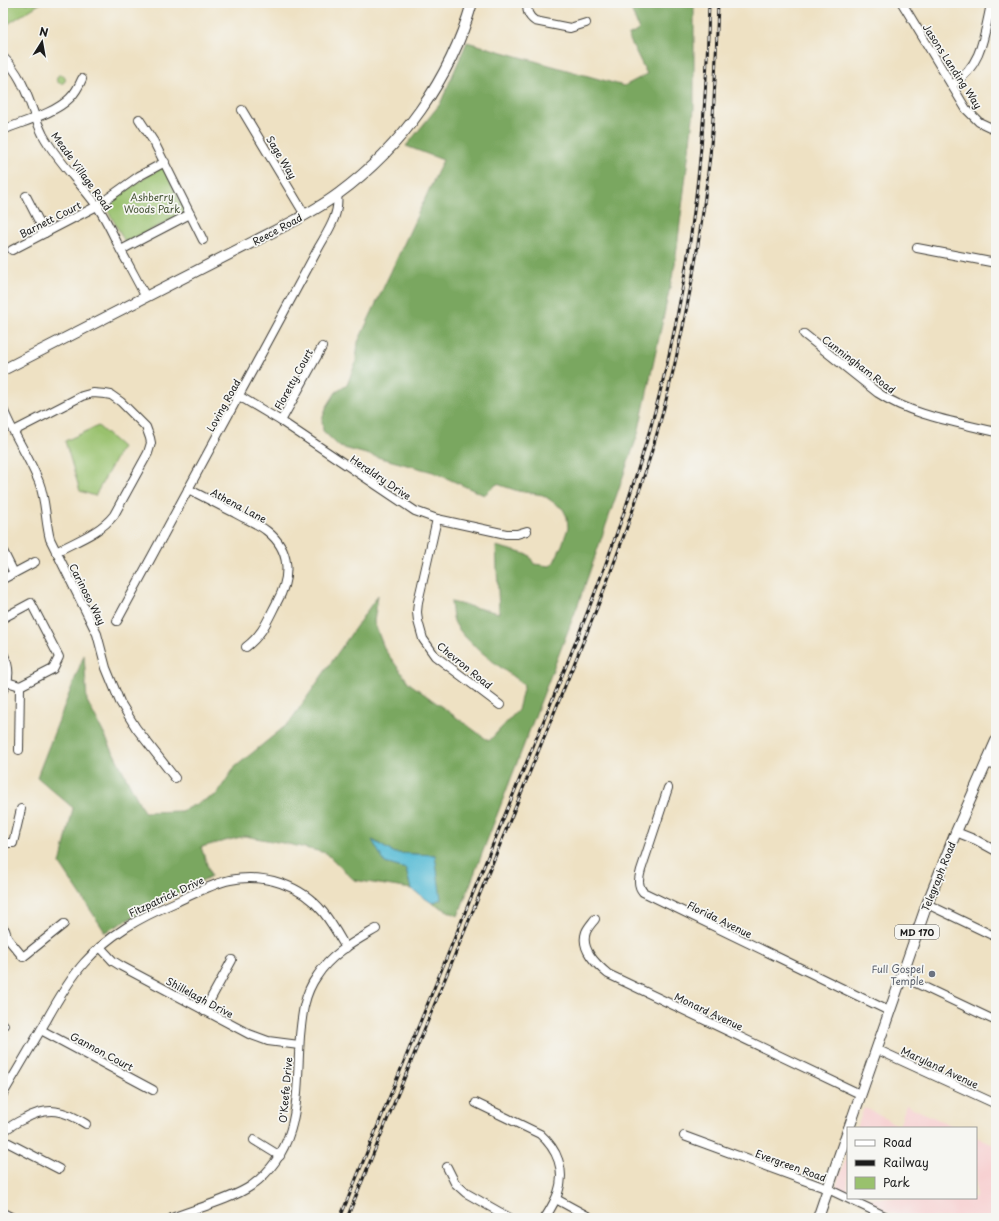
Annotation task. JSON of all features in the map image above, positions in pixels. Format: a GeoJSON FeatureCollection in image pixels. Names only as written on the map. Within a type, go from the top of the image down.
{"type":"FeatureCollection","features":[{"type":"Feature","properties":{"kind":"main road","name":"Reece Road"},"geometry":{"type":"LineString","coordinates":[[3,370],[305,215],[337,195],[384,155],[403,134],[426,104],[455,49],[472,3]]}},
{"type":"Feature","properties":{"kind":"main road","name":"Telegraph Road"},"geometry":{"type":"LineString","coordinates":[[849,1127],[927,904],[956,832],[991,765],[996,741]]}},
{"type":"Feature","properties":{"kind":"main road","name":"Telegraph Road"},"geometry":{"type":"LineString","coordinates":[[818,1218],[847,1132]]}},
{"type":"Feature","properties":{"kind":"street"},"geometry":{"type":"LineString","coordinates":[[528,3],[527,12],[535,21],[570,28],[586,23]]}},
{"type":"Feature","properties":{"kind":"street","name":"Jasons Landing Way"},"geometry":{"type":"LineString","coordinates":[[902,3],[966,109],[972,116],[986,126],[996,130]]}},
{"type":"Feature","properties":{"kind":"street"},"geometry":{"type":"LineString","coordinates":[[952,85],[960,80],[977,59],[983,42],[991,4]]}},
{"type":"Feature","properties":{"kind":"street","name":"Meade Village Road"},"geometry":{"type":"LineString","coordinates":[[3,57],[18,74],[25,88],[35,118],[44,136],[97,206],[146,297]]}},
{"type":"Feature","properties":{"kind":"street"},"geometry":{"type":"LineString","coordinates":[[3,130],[35,118],[58,107],[70,98],[82,79]]}},
{"type":"Feature","properties":{"kind":"street","name":"Sage Way"},"geometry":{"type":"LineString","coordinates":[[242,110],[305,215]]}},
{"type":"Feature","properties":{"kind":"street"},"geometry":{"type":"LineString","coordinates":[[139,119],[154,142],[203,240]]}},
{"type":"Feature","properties":{"kind":"street","name":"Barnett Court"},"geometry":{"type":"LineString","coordinates":[[12,250],[97,206],[139,176],[164,162]]}},
{"type":"Feature","properties":{"kind":"street","name":"Loving Road"},"geometry":{"type":"LineString","coordinates":[[117,621],[336,215],[338,208],[337,195]]}},
{"type":"Feature","properties":{"kind":"street"},"geometry":{"type":"LineString","coordinates":[[26,196],[45,233]]}},
{"type":"Feature","properties":{"kind":"street"},"geometry":{"type":"LineString","coordinates":[[121,250],[190,214]]}},
{"type":"Feature","properties":{"kind":"street"},"geometry":{"type":"LineString","coordinates":[[917,248],[996,263]]}},
{"type":"Feature","properties":{"kind":"street","name":"Cunningham Road"},"geometry":{"type":"LineString","coordinates":[[804,334],[874,390],[889,400],[924,414],[996,432]]}},
{"type":"Feature","properties":{"kind":"street","name":"Floretty Court"},"geometry":{"type":"LineString","coordinates":[[281,421],[322,347]]}},
{"type":"Feature","properties":{"kind":"street"},"geometry":{"type":"LineString","coordinates":[[14,431],[82,396],[99,393],[111,395],[116,398],[142,422],[149,432],[151,443],[148,453],[114,515],[100,529],[56,552]]}},
{"type":"Feature","properties":{"kind":"street","name":"Heraldry Drive"},"geometry":{"type":"LineString","coordinates":[[239,396],[281,421],[406,506],[425,516],[506,534],[517,534],[527,531]]}},
{"type":"Feature","properties":{"kind":"street","name":"Carinoso Way"},"geometry":{"type":"LineString","coordinates":[[3,409],[39,481],[45,505],[47,529],[56,552],[97,634],[106,668],[120,702],[136,728],[175,778]]}},
{"type":"Feature","properties":{"kind":"street","name":"Athena Lane"},"geometry":{"type":"LineString","coordinates":[[188,489],[266,530],[278,542],[284,554],[287,574],[281,595],[259,635],[246,647]]}},
{"type":"Feature","properties":{"kind":"street","name":"Chevron Road"},"geometry":{"type":"LineString","coordinates":[[436,518],[418,602],[418,621],[420,630],[428,648],[435,656],[500,705]]}},
{"type":"Feature","properties":{"kind":"street"},"geometry":{"type":"LineString","coordinates":[[3,551],[14,573]]}},
{"type":"Feature","properties":{"kind":"street"},"geometry":{"type":"LineString","coordinates":[[3,578],[35,562]]}},
{"type":"Feature","properties":{"kind":"street"},"geometry":{"type":"LineString","coordinates":[[3,618],[31,603],[59,657],[54,669],[20,686],[7,682]]}},
{"type":"Feature","properties":{"kind":"street"},"geometry":{"type":"LineString","coordinates":[[3,653],[9,670],[7,682],[3,690]]}},
{"type":"Feature","properties":{"kind":"street"},"geometry":{"type":"LineString","coordinates":[[19,750],[20,686]]}},
{"type":"Feature","properties":{"kind":"street","name":"Florida Avenue"},"geometry":{"type":"LineString","coordinates":[[668,788],[641,870],[638,883],[642,892],[889,1011]]}},
{"type":"Feature","properties":{"kind":"street"},"geometry":{"type":"LineString","coordinates":[[3,843],[13,843],[21,809]]}},
{"type":"Feature","properties":{"kind":"street"},"geometry":{"type":"LineString","coordinates":[[956,832],[976,840],[996,851]]}},
{"type":"Feature","properties":{"kind":"street","name":"Fitzpatrick Drive"},"geometry":{"type":"LineString","coordinates":[[3,1094],[68,984],[83,964],[100,947],[130,924],[145,916],[220,883],[229,880],[260,878],[282,883],[292,888],[308,898],[327,918],[346,948]]}},
{"type":"Feature","properties":{"kind":"street"},"geometry":{"type":"LineString","coordinates":[[927,904],[996,937]]}},
{"type":"Feature","properties":{"kind":"street","name":"Monard Avenue"},"geometry":{"type":"LineString","coordinates":[[594,919],[585,936],[588,952],[593,961],[608,974],[860,1094]]}},
{"type":"Feature","properties":{"kind":"street"},"geometry":{"type":"LineString","coordinates":[[3,930],[5,930],[8,939],[24,957],[64,924]]}},
{"type":"Feature","properties":{"kind":"street","name":"O'Keefe Drive"},"geometry":{"type":"LineString","coordinates":[[172,1218],[229,1197],[250,1187],[265,1174],[280,1156],[289,1137],[294,1119],[303,1007],[312,984],[325,965],[346,948],[376,929]]}},
{"type":"Feature","properties":{"kind":"street","name":"Shillelagh Drive"},"geometry":{"type":"LineString","coordinates":[[100,947],[121,966],[204,1011],[258,1038],[278,1044],[299,1045]]}},
{"type":"Feature","properties":{"kind":"street"},"geometry":{"type":"LineString","coordinates":[[204,1011],[232,960]]}},
{"type":"Feature","properties":{"kind":"street"},"geometry":{"type":"LineString","coordinates":[[901,976],[996,1021]]}},
{"type":"Feature","properties":{"kind":"street","name":"Gannon Court"},"geometry":{"type":"LineString","coordinates":[[41,1030],[153,1090]]}},
{"type":"Feature","properties":{"kind":"street","name":"Maryland Avenue"},"geometry":{"type":"LineString","coordinates":[[876,1049],[996,1104]]}},
{"type":"Feature","properties":{"kind":"street"},"geometry":{"type":"LineString","coordinates":[[476,1103],[540,1134],[554,1149],[561,1172],[561,1184],[556,1199],[545,1218]]}},
{"type":"Feature","properties":{"kind":"street"},"geometry":{"type":"LineString","coordinates":[[3,1132],[28,1117],[45,1110],[58,1111],[86,1124]]}},
{"type":"Feature","properties":{"kind":"street","name":"Evergreen Road"},"geometry":{"type":"LineString","coordinates":[[684,1136],[828,1189],[847,1198]]}},
{"type":"Feature","properties":{"kind":"street"},"geometry":{"type":"LineString","coordinates":[[3,1140],[59,1169]]}},
{"type":"Feature","properties":{"kind":"street"},"geometry":{"type":"LineString","coordinates":[[254,1140],[280,1156]]}},
{"type":"Feature","properties":{"kind":"street"},"geometry":{"type":"LineString","coordinates":[[447,1167],[456,1183],[466,1193],[510,1218]]}},
{"type":"Feature","properties":{"kind":"street"},"geometry":{"type":"LineString","coordinates":[[556,1199],[591,1218]]}},
{"type":"Feature","properties":{"kind":"street","name":"Evergreen Road"},"geometry":{"type":"LineString","coordinates":[[849,1199],[890,1218]]}},
{"type":"Feature","properties":{"kind":"street"},"geometry":{"type":"LineString","coordinates":[[3,1213],[13,1218]]}},
{"type":"Feature","properties":{"kind":"shaded area"},"geometry":{"type":"Polygon","coordinates":[[[906,1105],[955,1127],[857,1127],[864,1107],[899,1126],[906,1105]]]}},
{"type":"Feature","properties":{"kind":"shaded area"},"geometry":{"type":"Polygon","coordinates":[[[977,1137],[996,1146],[996,1218],[902,1218],[861,1199],[977,1199],[977,1137]]]}},
{"type":"Feature","properties":{"kind":"shaded area"},"geometry":{"type":"Polygon","coordinates":[[[847,1155],[847,1192],[836,1187],[847,1155]]]}},
{"type":"Feature","properties":{"kind":"green space"},"geometry":{"type":"Polygon","coordinates":[[[3,3],[41,3],[3,27],[3,3]]]}},
{"type":"Feature","properties":{"kind":"green space"},"geometry":{"type":"Polygon","coordinates":[[[629,3],[694,3],[694,110],[675,264],[638,434],[579,602],[458,916],[432,903],[440,899],[435,855],[394,853],[373,840],[385,863],[406,869],[411,889],[354,880],[326,853],[245,836],[201,847],[211,876],[105,932],[60,864],[73,808],[37,777],[84,655],[87,701],[144,812],[181,811],[216,795],[235,767],[289,723],[378,595],[374,622],[385,650],[409,683],[489,741],[518,710],[524,685],[485,655],[465,637],[458,629],[454,621],[451,602],[499,613],[496,546],[529,555],[534,564],[550,566],[554,562],[568,528],[567,517],[563,509],[543,495],[518,491],[497,484],[484,495],[433,472],[340,447],[323,431],[322,420],[326,408],[336,392],[347,385],[356,362],[358,342],[443,160],[406,146],[440,104],[467,42],[624,86],[647,74],[628,36],[639,30],[629,3]]]}},
{"type":"Feature","properties":{"kind":"green space"},"geometry":{"type":"Polygon","coordinates":[[[61,74],[66,79],[61,84],[56,79],[61,74]]]}},
{"type":"Feature","properties":{"kind":"green space","name":"Ashberry Woods Park"},"geometry":{"type":"Polygon","coordinates":[[[163,166],[186,213],[125,242],[105,205],[163,166]]]}},
{"type":"Feature","properties":{"kind":"green space"},"geometry":{"type":"Polygon","coordinates":[[[98,426],[122,447],[95,496],[80,491],[65,441],[98,426]]]}},
{"type":"Feature","properties":{"kind":"water"},"geometry":{"type":"Polygon","coordinates":[[[372,840],[394,853],[435,855],[441,899],[432,903],[411,889],[406,869],[385,863],[372,840]]]}},
{"type":"Feature","properties":{"kind":"railway"},"geometry":{"type":"LineString","coordinates":[[340,1218],[577,639],[612,546],[643,452],[669,355],[688,255],[695,205],[705,104],[709,3]]}},
{"type":"Feature","properties":{"kind":"railway"},"geometry":{"type":"LineString","coordinates":[[347,1218],[597,608],[625,532],[650,456],[665,404],[680,342],[702,218],[712,137],[718,3]]}},
{"type":"Feature","properties":{"kind":"place","name":"Full Gospel Temple"},"geometry":{"type":"Point","coordinates":[932,974]}}]}
